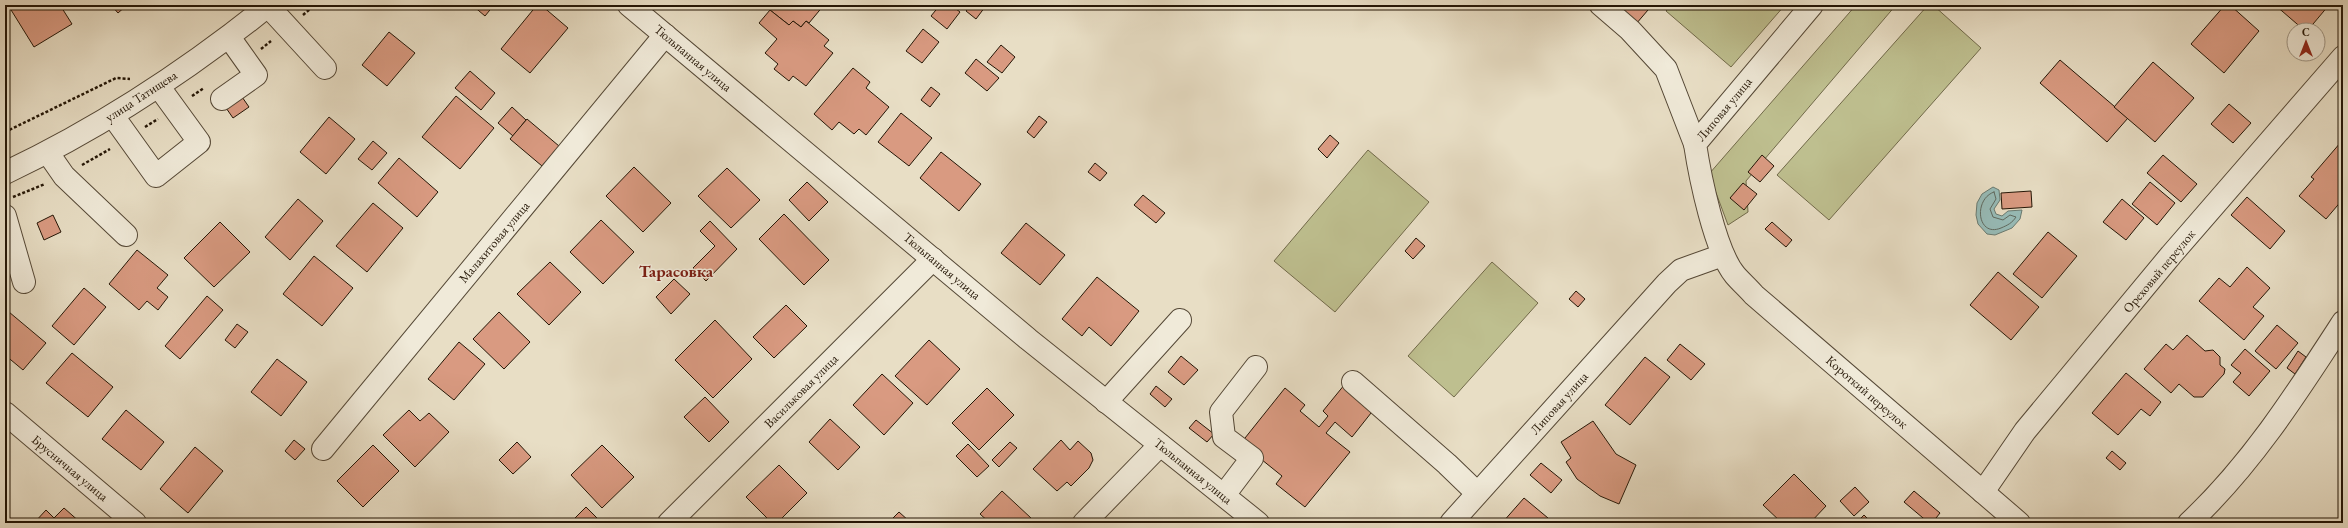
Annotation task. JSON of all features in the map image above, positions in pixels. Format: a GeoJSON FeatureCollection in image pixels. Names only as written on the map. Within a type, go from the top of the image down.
{"type":"FeatureCollection","features":[{"type":"Feature","properties":{"kind":"street"},"geometry":{"type":"LineString","coordinates":[[268,5],[325,68]]}},
{"type":"Feature","properties":{"kind":"street","name":"улица Татищева"},"geometry":{"type":"LineString","coordinates":[[5,173],[48,153],[113,116],[159,87],[229,37],[268,5]]}},
{"type":"Feature","properties":{"kind":"street","name":"Тюльпанная улица"},"geometry":{"type":"LineString","coordinates":[[629,5],[1106,402],[1258,523]]}},
{"type":"Feature","properties":{"kind":"street"},"geometry":{"type":"LineString","coordinates":[[1601,5],[1630,30],[1666,69],[1694,144]]}},
{"type":"Feature","properties":{"kind":"street","name":"Липовая улица"},"geometry":{"type":"LineString","coordinates":[[1451,523],[1667,283],[1681,270],[1723,255],[1699,168],[1694,144],[1812,5]]}},
{"type":"Feature","properties":{"kind":"street","name":"Малахитовая улица"},"geometry":{"type":"LineString","coordinates":[[323,449],[665,35]]}},
{"type":"Feature","properties":{"kind":"street"},"geometry":{"type":"LineString","coordinates":[[222,99],[256,76],[229,37]]}},
{"type":"Feature","properties":{"kind":"street","name":"Ореховый переулок"},"geometry":{"type":"LineString","coordinates":[[1983,492],[2025,431],[2171,255],[2343,56]]}},
{"type":"Feature","properties":{"kind":"street"},"geometry":{"type":"LineString","coordinates":[[113,116],[156,176],[199,142],[159,87]]}},
{"type":"Feature","properties":{"kind":"street"},"geometry":{"type":"LineString","coordinates":[[48,153],[64,176],[126,235]]}},
{"type":"Feature","properties":{"kind":"street"},"geometry":{"type":"LineString","coordinates":[[5,216],[24,282]]}},
{"type":"Feature","properties":{"kind":"street","name":"Короткий переулок"},"geometry":{"type":"LineString","coordinates":[[1723,255],[1734,275],[1754,294],[2019,523]]}},
{"type":"Feature","properties":{"kind":"street","name":"Васильковая улица"},"geometry":{"type":"LineString","coordinates":[[669,523],[933,259]]}},
{"type":"Feature","properties":{"kind":"street"},"geometry":{"type":"LineString","coordinates":[[1106,402],[1180,320]]}},
{"type":"Feature","properties":{"kind":"street"},"geometry":{"type":"LineString","coordinates":[[2189,523],[2236,473],[2292,400],[2343,322]]}},
{"type":"Feature","properties":{"kind":"street"},"geometry":{"type":"LineString","coordinates":[[1224,495],[1252,458],[1224,437],[1221,412],[1256,367]]}},
{"type":"Feature","properties":{"kind":"street"},"geometry":{"type":"LineString","coordinates":[[1353,382],[1447,464],[1477,493]]}},
{"type":"Feature","properties":{"kind":"street","name":"Брусничная улица"},"geometry":{"type":"LineString","coordinates":[[5,413],[135,523]]}},
{"type":"Feature","properties":{"kind":"street"},"geometry":{"type":"LineString","coordinates":[[1084,523],[1160,445]]}},
{"type":"Feature","properties":{"kind":"path"},"geometry":{"type":"LineString","coordinates":[[5,132],[116,78],[134,79]]}},
{"type":"Feature","properties":{"kind":"green space"},"geometry":{"type":"Polygon","coordinates":[[[1671,5],[1785,5],[1731,67],[1666,11],[1671,5]]]}},
{"type":"Feature","properties":{"kind":"green space"},"geometry":{"type":"Polygon","coordinates":[[[1856,5],[1896,5],[1746,181],[1748,212],[1728,225],[1709,174],[1856,5]]]}},
{"type":"Feature","properties":{"kind":"green space"},"geometry":{"type":"Polygon","coordinates":[[[1928,5],[1933,5],[1981,48],[1829,220],[1777,175],[1928,5]]]}},
{"type":"Feature","properties":{"kind":"green space"},"geometry":{"type":"Polygon","coordinates":[[[1368,150],[1429,202],[1335,312],[1274,261],[1368,150]]]}},
{"type":"Feature","properties":{"kind":"green space"},"geometry":{"type":"Polygon","coordinates":[[[1492,262],[1538,303],[1454,397],[1408,356],[1492,262]]]}},
{"type":"Feature","properties":{"kind":"water"},"geometry":{"type":"Polygon","coordinates":[[[1993,187],[1999,190],[2000,200],[1994,209],[1996,214],[2002,216],[2008,211],[2022,210],[2020,219],[2012,228],[1995,235],[1987,234],[1978,224],[1976,215],[1977,203],[1982,194],[1993,187]]]}},
{"type":"Feature","properties":{"kind":"building"},"geometry":{"type":"Polygon","coordinates":[[[8,5],[60,5],[72,24],[34,47],[8,5]]]}},
{"type":"Feature","properties":{"kind":"building"},"geometry":{"type":"Polygon","coordinates":[[[111,5],[127,5],[118,13],[111,5]]]}},
{"type":"Feature","properties":{"kind":"building"},"geometry":{"type":"Polygon","coordinates":[[[472,5],[494,5],[485,16],[472,5]]]}},
{"type":"Feature","properties":{"kind":"building"},"geometry":{"type":"Polygon","coordinates":[[[537,5],[541,5],[568,28],[530,73],[501,49],[537,5]]]}},
{"type":"Feature","properties":{"kind":"building"},"geometry":{"type":"Polygon","coordinates":[[[774,5],[824,5],[809,23],[806,21],[801,27],[793,21],[789,25],[770,10],[774,5]]]}},
{"type":"Feature","properties":{"kind":"building"},"geometry":{"type":"Polygon","coordinates":[[[940,5],[951,5],[960,12],[947,29],[931,16],[940,5]]]}},
{"type":"Feature","properties":{"kind":"building"},"geometry":{"type":"Polygon","coordinates":[[[971,5],[982,5],[985,7],[976,19],[966,11],[971,5]]]}},
{"type":"Feature","properties":{"kind":"building"},"geometry":{"type":"Polygon","coordinates":[[[1619,5],[1642,5],[1648,10],[1636,24],[1617,7],[1619,5]]]}},
{"type":"Feature","properties":{"kind":"building"},"geometry":{"type":"Polygon","coordinates":[[[2225,5],[2230,5],[2259,31],[2224,73],[2191,44],[2225,5]]]}},
{"type":"Feature","properties":{"kind":"building"},"geometry":{"type":"Polygon","coordinates":[[[2275,5],[2329,5],[2315,22],[2295,22],[2275,5]]]}},
{"type":"Feature","properties":{"kind":"building"},"geometry":{"type":"Polygon","coordinates":[[[770,10],[789,25],[793,21],[801,27],[806,21],[829,40],[824,46],[833,53],[806,86],[793,76],[789,81],[774,69],[778,64],[765,53],[777,39],[759,23],[770,10]]]}},
{"type":"Feature","properties":{"kind":"building"},"geometry":{"type":"Polygon","coordinates":[[[923,29],[939,42],[922,63],[906,51],[923,29]]]}},
{"type":"Feature","properties":{"kind":"building"},"geometry":{"type":"Polygon","coordinates":[[[389,32],[415,53],[387,86],[362,65],[389,32]]]}},
{"type":"Feature","properties":{"kind":"building"},"geometry":{"type":"Polygon","coordinates":[[[1001,45],[1015,57],[1002,73],[987,62],[1001,45]]]}},
{"type":"Feature","properties":{"kind":"building"},"geometry":{"type":"Polygon","coordinates":[[[976,59],[999,78],[987,91],[965,73],[976,59]]]}},
{"type":"Feature","properties":{"kind":"building"},"geometry":{"type":"Polygon","coordinates":[[[2060,60],[2128,118],[2107,142],[2040,83],[2060,60]]]}},
{"type":"Feature","properties":{"kind":"building"},"geometry":{"type":"Polygon","coordinates":[[[2153,62],[2194,98],[2155,142],[2114,107],[2153,62]]]}},
{"type":"Feature","properties":{"kind":"building"},"geometry":{"type":"Polygon","coordinates":[[[853,68],[870,82],[866,88],[889,107],[866,135],[859,129],[854,134],[839,122],[832,130],[814,114],[853,68]]]}},
{"type":"Feature","properties":{"kind":"building"},"geometry":{"type":"Polygon","coordinates":[[[470,71],[495,93],[481,110],[455,88],[470,71]]]}},
{"type":"Feature","properties":{"kind":"building"},"geometry":{"type":"Polygon","coordinates":[[[931,87],[940,94],[930,107],[921,100],[931,87]]]}},
{"type":"Feature","properties":{"kind":"building"},"geometry":{"type":"Polygon","coordinates":[[[240,94],[249,107],[233,118],[224,105],[240,94]]]}},
{"type":"Feature","properties":{"kind":"building"},"geometry":{"type":"Polygon","coordinates":[[[456,96],[494,128],[460,169],[422,137],[456,96]]]}},
{"type":"Feature","properties":{"kind":"building"},"geometry":{"type":"Polygon","coordinates":[[[2229,104],[2251,123],[2233,143],[2211,124],[2229,104]]]}},
{"type":"Feature","properties":{"kind":"building"},"geometry":{"type":"Polygon","coordinates":[[[512,107],[526,120],[513,136],[498,123],[512,107]]]}},
{"type":"Feature","properties":{"kind":"building"},"geometry":{"type":"Polygon","coordinates":[[[901,113],[932,138],[909,166],[878,142],[901,113]]]}},
{"type":"Feature","properties":{"kind":"building"},"geometry":{"type":"Polygon","coordinates":[[[1039,116],[1047,122],[1034,138],[1027,132],[1039,116]]]}},
{"type":"Feature","properties":{"kind":"building"},"geometry":{"type":"Polygon","coordinates":[[[329,117],[355,139],[326,174],[300,152],[329,117]]]}},
{"type":"Feature","properties":{"kind":"building"},"geometry":{"type":"Polygon","coordinates":[[[527,119],[559,146],[542,166],[510,139],[527,119]]]}},
{"type":"Feature","properties":{"kind":"building"},"geometry":{"type":"Polygon","coordinates":[[[1330,135],[1339,143],[1327,158],[1318,149],[1330,135]]]}},
{"type":"Feature","properties":{"kind":"building"},"geometry":{"type":"Polygon","coordinates":[[[373,141],[387,153],[372,170],[358,159],[373,141]]]}},
{"type":"Feature","properties":{"kind":"building"},"geometry":{"type":"Polygon","coordinates":[[[2341,142],[2343,144],[2343,199],[2326,219],[2299,196],[2314,179],[2311,177],[2341,142]]]}},
{"type":"Feature","properties":{"kind":"building"},"geometry":{"type":"Polygon","coordinates":[[[941,152],[981,184],[959,211],[920,178],[941,152]]]}},
{"type":"Feature","properties":{"kind":"building"},"geometry":{"type":"Polygon","coordinates":[[[1762,155],[1774,166],[1760,182],[1748,172],[1762,155]]]}},
{"type":"Feature","properties":{"kind":"building"},"geometry":{"type":"Polygon","coordinates":[[[2163,155],[2197,184],[2181,202],[2147,173],[2163,155]]]}},
{"type":"Feature","properties":{"kind":"building"},"geometry":{"type":"Polygon","coordinates":[[[399,158],[438,192],[417,217],[378,183],[399,158]]]}},
{"type":"Feature","properties":{"kind":"building"},"geometry":{"type":"Polygon","coordinates":[[[1095,163],[1107,173],[1100,181],[1088,172],[1095,163]]]}},
{"type":"Feature","properties":{"kind":"building"},"geometry":{"type":"Polygon","coordinates":[[[634,167],[671,203],[643,232],[606,196],[634,167]]]}},
{"type":"Feature","properties":{"kind":"building"},"geometry":{"type":"Polygon","coordinates":[[[727,168],[760,200],[731,228],[698,196],[727,168]]]}},
{"type":"Feature","properties":{"kind":"building"},"geometry":{"type":"Polygon","coordinates":[[[807,182],[828,202],[809,221],[789,200],[807,182]]]}},
{"type":"Feature","properties":{"kind":"building"},"geometry":{"type":"Polygon","coordinates":[[[2150,182],[2175,203],[2157,225],[2132,204],[2150,182]]]}},
{"type":"Feature","properties":{"kind":"building"},"geometry":{"type":"Polygon","coordinates":[[[1743,183],[1757,194],[1744,210],[1730,198],[1743,183]]]}},
{"type":"Feature","properties":{"kind":"building"},"geometry":{"type":"Polygon","coordinates":[[[2031,191],[2032,207],[2002,209],[2001,193],[2031,191]]]}},
{"type":"Feature","properties":{"kind":"building"},"geometry":{"type":"Polygon","coordinates":[[[1143,195],[1165,213],[1156,223],[1134,205],[1143,195]]]}},
{"type":"Feature","properties":{"kind":"building"},"geometry":{"type":"Polygon","coordinates":[[[2247,197],[2285,231],[2270,249],[2231,215],[2247,197]]]}},
{"type":"Feature","properties":{"kind":"building"},"geometry":{"type":"Polygon","coordinates":[[[298,199],[323,221],[290,260],[265,237],[298,199]]]}},
{"type":"Feature","properties":{"kind":"building"},"geometry":{"type":"Polygon","coordinates":[[[2122,199],[2144,218],[2126,240],[2103,222],[2122,199]]]}},
{"type":"Feature","properties":{"kind":"building"},"geometry":{"type":"Polygon","coordinates":[[[373,203],[403,228],[367,272],[336,246],[373,203]]]}},
{"type":"Feature","properties":{"kind":"building"},"geometry":{"type":"Polygon","coordinates":[[[784,214],[829,260],[804,285],[759,239],[784,214]]]}},
{"type":"Feature","properties":{"kind":"building"},"geometry":{"type":"Polygon","coordinates":[[[53,215],[61,232],[44,240],[37,223],[53,215]]]}},
{"type":"Feature","properties":{"kind":"building"},"geometry":{"type":"Polygon","coordinates":[[[601,220],[634,252],[603,284],[570,252],[601,220]]]}},
{"type":"Feature","properties":{"kind":"building"},"geometry":{"type":"Polygon","coordinates":[[[710,221],[737,249],[706,281],[693,268],[715,246],[700,231],[710,221]]]}},
{"type":"Feature","properties":{"kind":"building"},"geometry":{"type":"Polygon","coordinates":[[[220,222],[250,252],[214,287],[184,258],[220,222]]]}},
{"type":"Feature","properties":{"kind":"building"},"geometry":{"type":"Polygon","coordinates":[[[1772,222],[1792,240],[1786,247],[1765,229],[1772,222]]]}},
{"type":"Feature","properties":{"kind":"building"},"geometry":{"type":"Polygon","coordinates":[[[1026,223],[1065,255],[1040,285],[1001,253],[1026,223]]]}},
{"type":"Feature","properties":{"kind":"building"},"geometry":{"type":"Polygon","coordinates":[[[2048,232],[2077,256],[2042,298],[2013,274],[2048,232]]]}},
{"type":"Feature","properties":{"kind":"building"},"geometry":{"type":"Polygon","coordinates":[[[1416,238],[1425,246],[1413,259],[1405,251],[1416,238]]]}},
{"type":"Feature","properties":{"kind":"building"},"geometry":{"type":"Polygon","coordinates":[[[137,250],[168,275],[157,288],[168,297],[158,310],[147,301],[139,310],[109,284],[137,250]]]}},
{"type":"Feature","properties":{"kind":"building"},"geometry":{"type":"Polygon","coordinates":[[[314,256],[353,288],[322,326],[283,294],[314,256]]]}},
{"type":"Feature","properties":{"kind":"building"},"geometry":{"type":"Polygon","coordinates":[[[550,262],[581,292],[549,325],[517,294],[550,262]]]}},
{"type":"Feature","properties":{"kind":"building"},"geometry":{"type":"Polygon","coordinates":[[[2247,267],[2270,288],[2253,307],[2264,316],[2244,340],[2199,301],[2219,278],[2230,287],[2247,267]]]}},
{"type":"Feature","properties":{"kind":"building"},"geometry":{"type":"Polygon","coordinates":[[[1998,272],[2039,307],[2011,340],[1970,305],[1998,272]]]}},
{"type":"Feature","properties":{"kind":"building"},"geometry":{"type":"Polygon","coordinates":[[[1097,277],[1139,311],[1111,346],[1089,327],[1082,336],[1062,319],[1097,277]]]}},
{"type":"Feature","properties":{"kind":"building"},"geometry":{"type":"Polygon","coordinates":[[[674,279],[690,294],[671,314],[656,297],[674,279]]]}},
{"type":"Feature","properties":{"kind":"building"},"geometry":{"type":"Polygon","coordinates":[[[84,288],[106,307],[74,345],[52,326],[84,288]]]}},
{"type":"Feature","properties":{"kind":"building"},"geometry":{"type":"Polygon","coordinates":[[[1576,291],[1585,299],[1578,307],[1569,299],[1576,291]]]}},
{"type":"Feature","properties":{"kind":"building"},"geometry":{"type":"Polygon","coordinates":[[[207,296],[223,310],[180,359],[165,346],[207,296]]]}},
{"type":"Feature","properties":{"kind":"building"},"geometry":{"type":"Polygon","coordinates":[[[786,305],[807,326],[774,358],[753,337],[786,305]]]}},
{"type":"Feature","properties":{"kind":"building"},"geometry":{"type":"Polygon","coordinates":[[[9,312],[46,343],[23,370],[5,355],[5,316],[9,312]]]}},
{"type":"Feature","properties":{"kind":"building"},"geometry":{"type":"Polygon","coordinates":[[[499,312],[530,342],[504,369],[473,339],[499,312]]]}},
{"type":"Feature","properties":{"kind":"building"},"geometry":{"type":"Polygon","coordinates":[[[715,320],[752,359],[713,398],[675,360],[715,320]]]}},
{"type":"Feature","properties":{"kind":"building"},"geometry":{"type":"Polygon","coordinates":[[[237,324],[248,332],[235,348],[225,340],[237,324]]]}},
{"type":"Feature","properties":{"kind":"building"},"geometry":{"type":"Polygon","coordinates":[[[2277,325],[2298,343],[2276,369],[2255,351],[2277,325]]]}},
{"type":"Feature","properties":{"kind":"building"},"geometry":{"type":"Polygon","coordinates":[[[2187,335],[2205,351],[2213,350],[2220,357],[2220,365],[2225,369],[2224,374],[2203,397],[2194,397],[2179,384],[2171,393],[2144,369],[2166,344],[2173,350],[2187,335]]]}},
{"type":"Feature","properties":{"kind":"building"},"geometry":{"type":"Polygon","coordinates":[[[929,340],[960,369],[927,405],[895,376],[929,340]]]}},
{"type":"Feature","properties":{"kind":"building"},"geometry":{"type":"Polygon","coordinates":[[[459,342],[485,364],[454,400],[428,379],[459,342]]]}},
{"type":"Feature","properties":{"kind":"building"},"geometry":{"type":"Polygon","coordinates":[[[1680,344],[1705,364],[1691,380],[1667,360],[1680,344]]]}},
{"type":"Feature","properties":{"kind":"building"},"geometry":{"type":"Polygon","coordinates":[[[2245,349],[2270,371],[2249,396],[2233,382],[2241,373],[2231,365],[2245,349]]]}},
{"type":"Feature","properties":{"kind":"building"},"geometry":{"type":"Polygon","coordinates":[[[2298,351],[2306,357],[2295,374],[2287,368],[2298,351]]]}},
{"type":"Feature","properties":{"kind":"building"},"geometry":{"type":"Polygon","coordinates":[[[72,353],[113,387],[88,417],[46,383],[72,353]]]}},
{"type":"Feature","properties":{"kind":"building"},"geometry":{"type":"Polygon","coordinates":[[[1181,356],[1198,370],[1184,385],[1168,372],[1181,356]]]}},
{"type":"Feature","properties":{"kind":"building"},"geometry":{"type":"Polygon","coordinates":[[[1645,357],[1670,377],[1630,425],[1605,405],[1645,357]]]}},
{"type":"Feature","properties":{"kind":"building"},"geometry":{"type":"Polygon","coordinates":[[[277,359],[307,382],[281,416],[251,392],[277,359]]]}},
{"type":"Feature","properties":{"kind":"building"},"geometry":{"type":"Polygon","coordinates":[[[2126,373],[2161,402],[2150,416],[2141,409],[2118,435],[2092,413],[2126,373]]]}},
{"type":"Feature","properties":{"kind":"building"},"geometry":{"type":"Polygon","coordinates":[[[882,374],[913,403],[884,435],[853,405],[882,374]]]}},
{"type":"Feature","properties":{"kind":"building"},"geometry":{"type":"Polygon","coordinates":[[[1345,384],[1375,408],[1352,437],[1335,422],[1326,433],[1350,452],[1305,507],[1276,484],[1282,476],[1241,443],[1285,388],[1305,405],[1300,411],[1319,427],[1328,416],[1323,411],[1345,384]]]}},
{"type":"Feature","properties":{"kind":"building"},"geometry":{"type":"Polygon","coordinates":[[[1156,386],[1172,399],[1165,407],[1150,394],[1156,386]]]}},
{"type":"Feature","properties":{"kind":"building"},"geometry":{"type":"Polygon","coordinates":[[[987,388],[1014,415],[979,450],[952,423],[987,388]]]}},
{"type":"Feature","properties":{"kind":"building"},"geometry":{"type":"Polygon","coordinates":[[[705,397],[729,422],[709,442],[684,417],[705,397]]]}},
{"type":"Feature","properties":{"kind":"building"},"geometry":{"type":"Polygon","coordinates":[[[126,410],[164,442],[141,470],[102,439],[126,410]]]}},
{"type":"Feature","properties":{"kind":"building"},"geometry":{"type":"Polygon","coordinates":[[[409,410],[420,421],[429,413],[449,432],[415,467],[383,435],[409,410]]]}},
{"type":"Feature","properties":{"kind":"building"},"geometry":{"type":"Polygon","coordinates":[[[830,419],[860,447],[838,470],[809,442],[830,419]]]}},
{"type":"Feature","properties":{"kind":"building"},"geometry":{"type":"Polygon","coordinates":[[[1196,420],[1214,434],[1207,442],[1189,428],[1196,420]]]}},
{"type":"Feature","properties":{"kind":"building"},"geometry":{"type":"Polygon","coordinates":[[[1593,421],[1616,454],[1636,465],[1619,504],[1600,496],[1577,479],[1566,462],[1571,458],[1561,442],[1593,421]]]}},
{"type":"Feature","properties":{"kind":"building"},"geometry":{"type":"Polygon","coordinates":[[[294,440],[305,449],[295,460],[285,451],[294,440]]]}},
{"type":"Feature","properties":{"kind":"building"},"geometry":{"type":"Polygon","coordinates":[[[1061,440],[1070,450],[1078,441],[1091,453],[1093,460],[1089,468],[1071,486],[1067,482],[1057,491],[1033,469],[1061,440]]]}},
{"type":"Feature","properties":{"kind":"building"},"geometry":{"type":"Polygon","coordinates":[[[517,442],[531,457],[513,474],[499,460],[517,442]]]}},
{"type":"Feature","properties":{"kind":"building"},"geometry":{"type":"Polygon","coordinates":[[[1010,442],[1017,448],[999,467],[992,460],[1010,442]]]}},
{"type":"Feature","properties":{"kind":"building"},"geometry":{"type":"Polygon","coordinates":[[[968,444],[989,466],[977,477],[956,456],[968,444]]]}},
{"type":"Feature","properties":{"kind":"building"},"geometry":{"type":"Polygon","coordinates":[[[373,445],[399,471],[363,507],[337,481],[373,445]]]}},
{"type":"Feature","properties":{"kind":"building"},"geometry":{"type":"Polygon","coordinates":[[[602,445],[634,477],[602,508],[571,475],[602,445]]]}},
{"type":"Feature","properties":{"kind":"building"},"geometry":{"type":"Polygon","coordinates":[[[195,447],[223,471],[188,513],[160,489],[195,447]]]}},
{"type":"Feature","properties":{"kind":"building"},"geometry":{"type":"Polygon","coordinates":[[[2112,451],[2126,463],[2120,470],[2106,458],[2112,451]]]}},
{"type":"Feature","properties":{"kind":"building"},"geometry":{"type":"Polygon","coordinates":[[[1541,463],[1562,480],[1551,493],[1530,475],[1541,463]]]}},
{"type":"Feature","properties":{"kind":"building"},"geometry":{"type":"Polygon","coordinates":[[[779,465],[807,493],[777,523],[772,523],[746,497],[779,465]]]}},
{"type":"Feature","properties":{"kind":"building"},"geometry":{"type":"Polygon","coordinates":[[[1794,474],[1826,506],[1810,523],[1782,523],[1763,505],[1794,474]]]}},
{"type":"Feature","properties":{"kind":"building"},"geometry":{"type":"Polygon","coordinates":[[[1855,487],[1869,502],[1854,516],[1840,501],[1855,487]]]}},
{"type":"Feature","properties":{"kind":"building"},"geometry":{"type":"Polygon","coordinates":[[[1002,491],[1031,518],[1027,523],[990,523],[980,514],[1002,491]]]}},
{"type":"Feature","properties":{"kind":"building"},"geometry":{"type":"Polygon","coordinates":[[[1914,491],[1940,513],[1932,523],[1929,523],[1904,502],[1914,491]]]}},
{"type":"Feature","properties":{"kind":"building"},"geometry":{"type":"Polygon","coordinates":[[[1524,498],[1548,518],[1544,523],[1502,523],[1524,498]]]}},
{"type":"Feature","properties":{"kind":"building"},"geometry":{"type":"Polygon","coordinates":[[[586,507],[602,523],[570,523],[586,507]]]}},
{"type":"Feature","properties":{"kind":"building"},"geometry":{"type":"Polygon","coordinates":[[[64,508],[81,523],[34,523],[46,510],[54,518],[64,508]]]}},
{"type":"Feature","properties":{"kind":"building"},"geometry":{"type":"Polygon","coordinates":[[[899,512],[909,521],[888,523],[899,512]]]}},
{"type":"Feature","properties":{"kind":"building"},"geometry":{"type":"Polygon","coordinates":[[[1864,515],[1872,523],[1856,523],[1864,515]]]}},
{"type":"Feature","properties":{"kind":"district","name":"Тарасовка"},"geometry":{"type":"Point","coordinates":[676,271]}}]}
